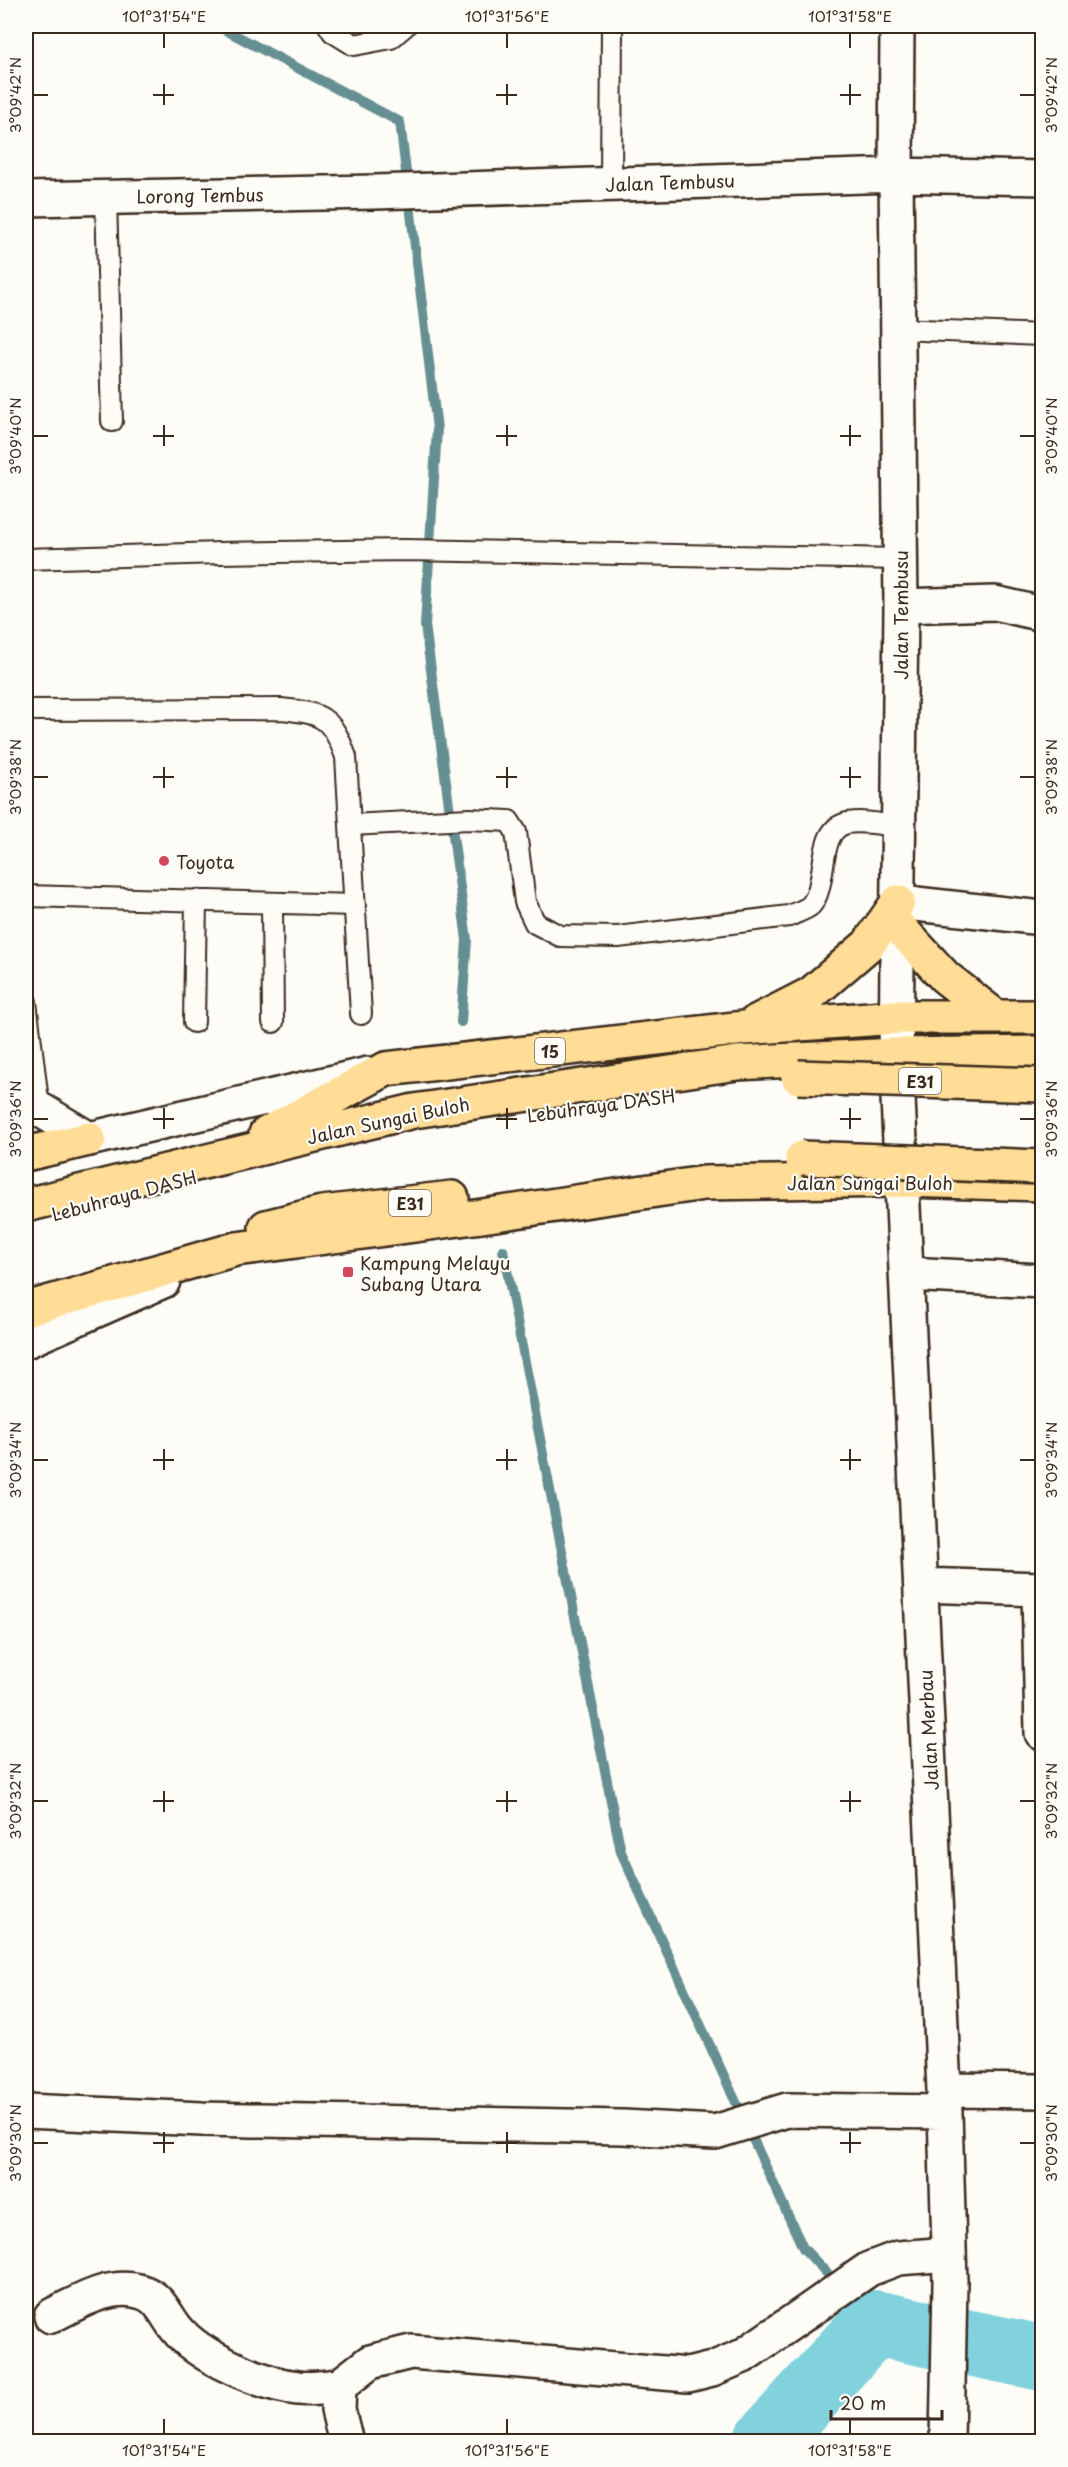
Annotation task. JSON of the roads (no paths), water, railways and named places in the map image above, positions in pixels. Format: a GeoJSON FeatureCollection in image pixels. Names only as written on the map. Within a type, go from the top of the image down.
{"type":"FeatureCollection","features":[{"type":"Feature","properties":{"kind":"highway"},"geometry":{"type":"LineString","coordinates":[[744,1028],[811,994],[868,945],[898,914],[945,977],[996,1017]]}},
{"type":"Feature","properties":{"kind":"highway","name":"15"},"geometry":{"type":"LineString","coordinates":[[225,1157],[386,1070],[744,1028],[897,1017],[1042,1017]]}},
{"type":"Feature","properties":{"kind":"highway","name":"Jalan Sungai Buloh"},"geometry":{"type":"LineString","coordinates":[[26,1205],[414,1111],[737,1063],[896,1055],[1042,1053]]}},
{"type":"Feature","properties":{"kind":"highway","name":"Lebuhraya DASH"},"geometry":{"type":"LineString","coordinates":[[26,1221],[313,1146],[798,1077],[1042,1085]]}},
{"type":"Feature","properties":{"kind":"highway"},"geometry":{"type":"LineString","coordinates":[[26,1154],[89,1139]]}},
{"type":"Feature","properties":{"kind":"highway","name":"E31"},"geometry":{"type":"LineString","coordinates":[[26,1290],[322,1213],[802,1158],[1042,1167]]}},
{"type":"Feature","properties":{"kind":"highway","name":"Jalan Sungai Buloh"},"geometry":{"type":"LineString","coordinates":[[26,1308],[236,1249],[470,1218],[704,1183],[903,1180],[1042,1184]]}},
{"type":"Feature","properties":{"kind":"street","name":"Jalan Tembusu"},"geometry":{"type":"LineString","coordinates":[[897,26],[896,175],[901,606],[896,1055],[903,1180]]}},
{"type":"Feature","properties":{"kind":"street","name":"Jalan Tembusu"},"geometry":{"type":"LineString","coordinates":[[375,192],[896,175],[1042,178]]}},
{"type":"Feature","properties":{"kind":"street","name":"Lorong Tembus"},"geometry":{"type":"LineString","coordinates":[[26,199],[375,192]]}},
{"type":"Feature","properties":{"kind":"street"},"geometry":{"type":"LineString","coordinates":[[901,606],[995,603],[1042,614]]}},
{"type":"Feature","properties":{"kind":"street"},"geometry":{"type":"LineString","coordinates":[[898,914],[1042,918]]}},
{"type":"Feature","properties":{"kind":"street"},"geometry":{"type":"LineString","coordinates":[[32,1111],[89,1139],[386,1070]]}},
{"type":"Feature","properties":{"kind":"street","name":"Jalan Merbau"},"geometry":{"type":"LineString","coordinates":[[903,1180],[945,2101],[949,2267],[947,2442]]}},
{"type":"Feature","properties":{"kind":"street"},"geometry":{"type":"LineString","coordinates":[[26,1341],[236,1249]]}},
{"type":"Feature","properties":{"kind":"street"},"geometry":{"type":"LineString","coordinates":[[907,1274],[1042,1281]]}},
{"type":"Feature","properties":{"kind":"street"},"geometry":{"type":"LineString","coordinates":[[921,1585],[1041,1589],[1042,1733]]}},
{"type":"Feature","properties":{"kind":"street"},"geometry":{"type":"LineString","coordinates":[[26,2111],[202,2119],[623,2127],[715,2132],[787,2110],[945,2101],[1042,2091]]}},
{"type":"Feature","properties":{"kind":"street"},"geometry":{"type":"LineString","coordinates":[[51,2316],[93,2295],[122,2289],[144,2292],[163,2307],[176,2330],[205,2353],[254,2378],[299,2388],[339,2386],[370,2362],[411,2352],[688,2375],[712,2369],[743,2356],[869,2269],[898,2258],[949,2267]]}},
{"type":"Feature","properties":{"kind":"street"},"geometry":{"type":"LineString","coordinates":[[339,2386],[338,2410],[346,2442]]}},
{"type":"Feature","properties":{"kind":"lane"},"geometry":{"type":"LineString","coordinates":[[329,26],[333,32],[354,45],[391,38],[405,26]]}},
{"type":"Feature","properties":{"kind":"lane"},"geometry":{"type":"LineString","coordinates":[[611,183],[612,26]]}},
{"type":"Feature","properties":{"kind":"lane"},"geometry":{"type":"LineString","coordinates":[[106,197],[112,421]]}},
{"type":"Feature","properties":{"kind":"lane"},"geometry":{"type":"LineString","coordinates":[[898,329],[1042,335]]}},
{"type":"Feature","properties":{"kind":"lane"},"geometry":{"type":"LineString","coordinates":[[26,559],[220,553],[473,550],[901,559]]}},
{"type":"Feature","properties":{"kind":"lane"},"geometry":{"type":"LineString","coordinates":[[26,710],[281,709],[306,712],[326,720],[338,735],[346,757],[361,1014]]}},
{"type":"Feature","properties":{"kind":"lane"},"geometry":{"type":"LineString","coordinates":[[350,825],[469,819],[509,821],[516,832],[525,902],[535,923],[560,936],[618,937],[789,916],[809,907],[818,892],[828,840],[835,829],[851,822],[899,826]]}},
{"type":"Feature","properties":{"kind":"lane"},"geometry":{"type":"LineString","coordinates":[[26,896],[355,905]]}},
{"type":"Feature","properties":{"kind":"lane"},"geometry":{"type":"LineString","coordinates":[[194,1022],[196,900]]}},
{"type":"Feature","properties":{"kind":"lane"},"geometry":{"type":"LineString","coordinates":[[272,904],[273,1022]]}},
{"type":"Feature","properties":{"kind":"lane"},"geometry":{"type":"LineString","coordinates":[[26,1002],[32,1111]]}},
{"type":"Feature","properties":{"kind":"waterway"},"geometry":{"type":"LineString","coordinates":[[218,26],[400,122],[437,429],[425,625],[467,940],[461,1022]]}},
{"type":"Feature","properties":{"kind":"waterway"},"geometry":{"type":"LineString","coordinates":[[503,1250],[621,1852],[803,2248],[874,2323]]}},
{"type":"Feature","properties":{"kind":"waterway"},"geometry":{"type":"LineString","coordinates":[[766,2442],[874,2323],[1042,2358]]}},
{"type":"Feature","properties":{"kind":"place","name":"Toyota"},"geometry":{"type":"Point","coordinates":[164,861]}},
{"type":"Feature","properties":{"kind":"place","name":"Kampung Melayu Subang Utara"},"geometry":{"type":"Point","coordinates":[348,1272]}}]}
